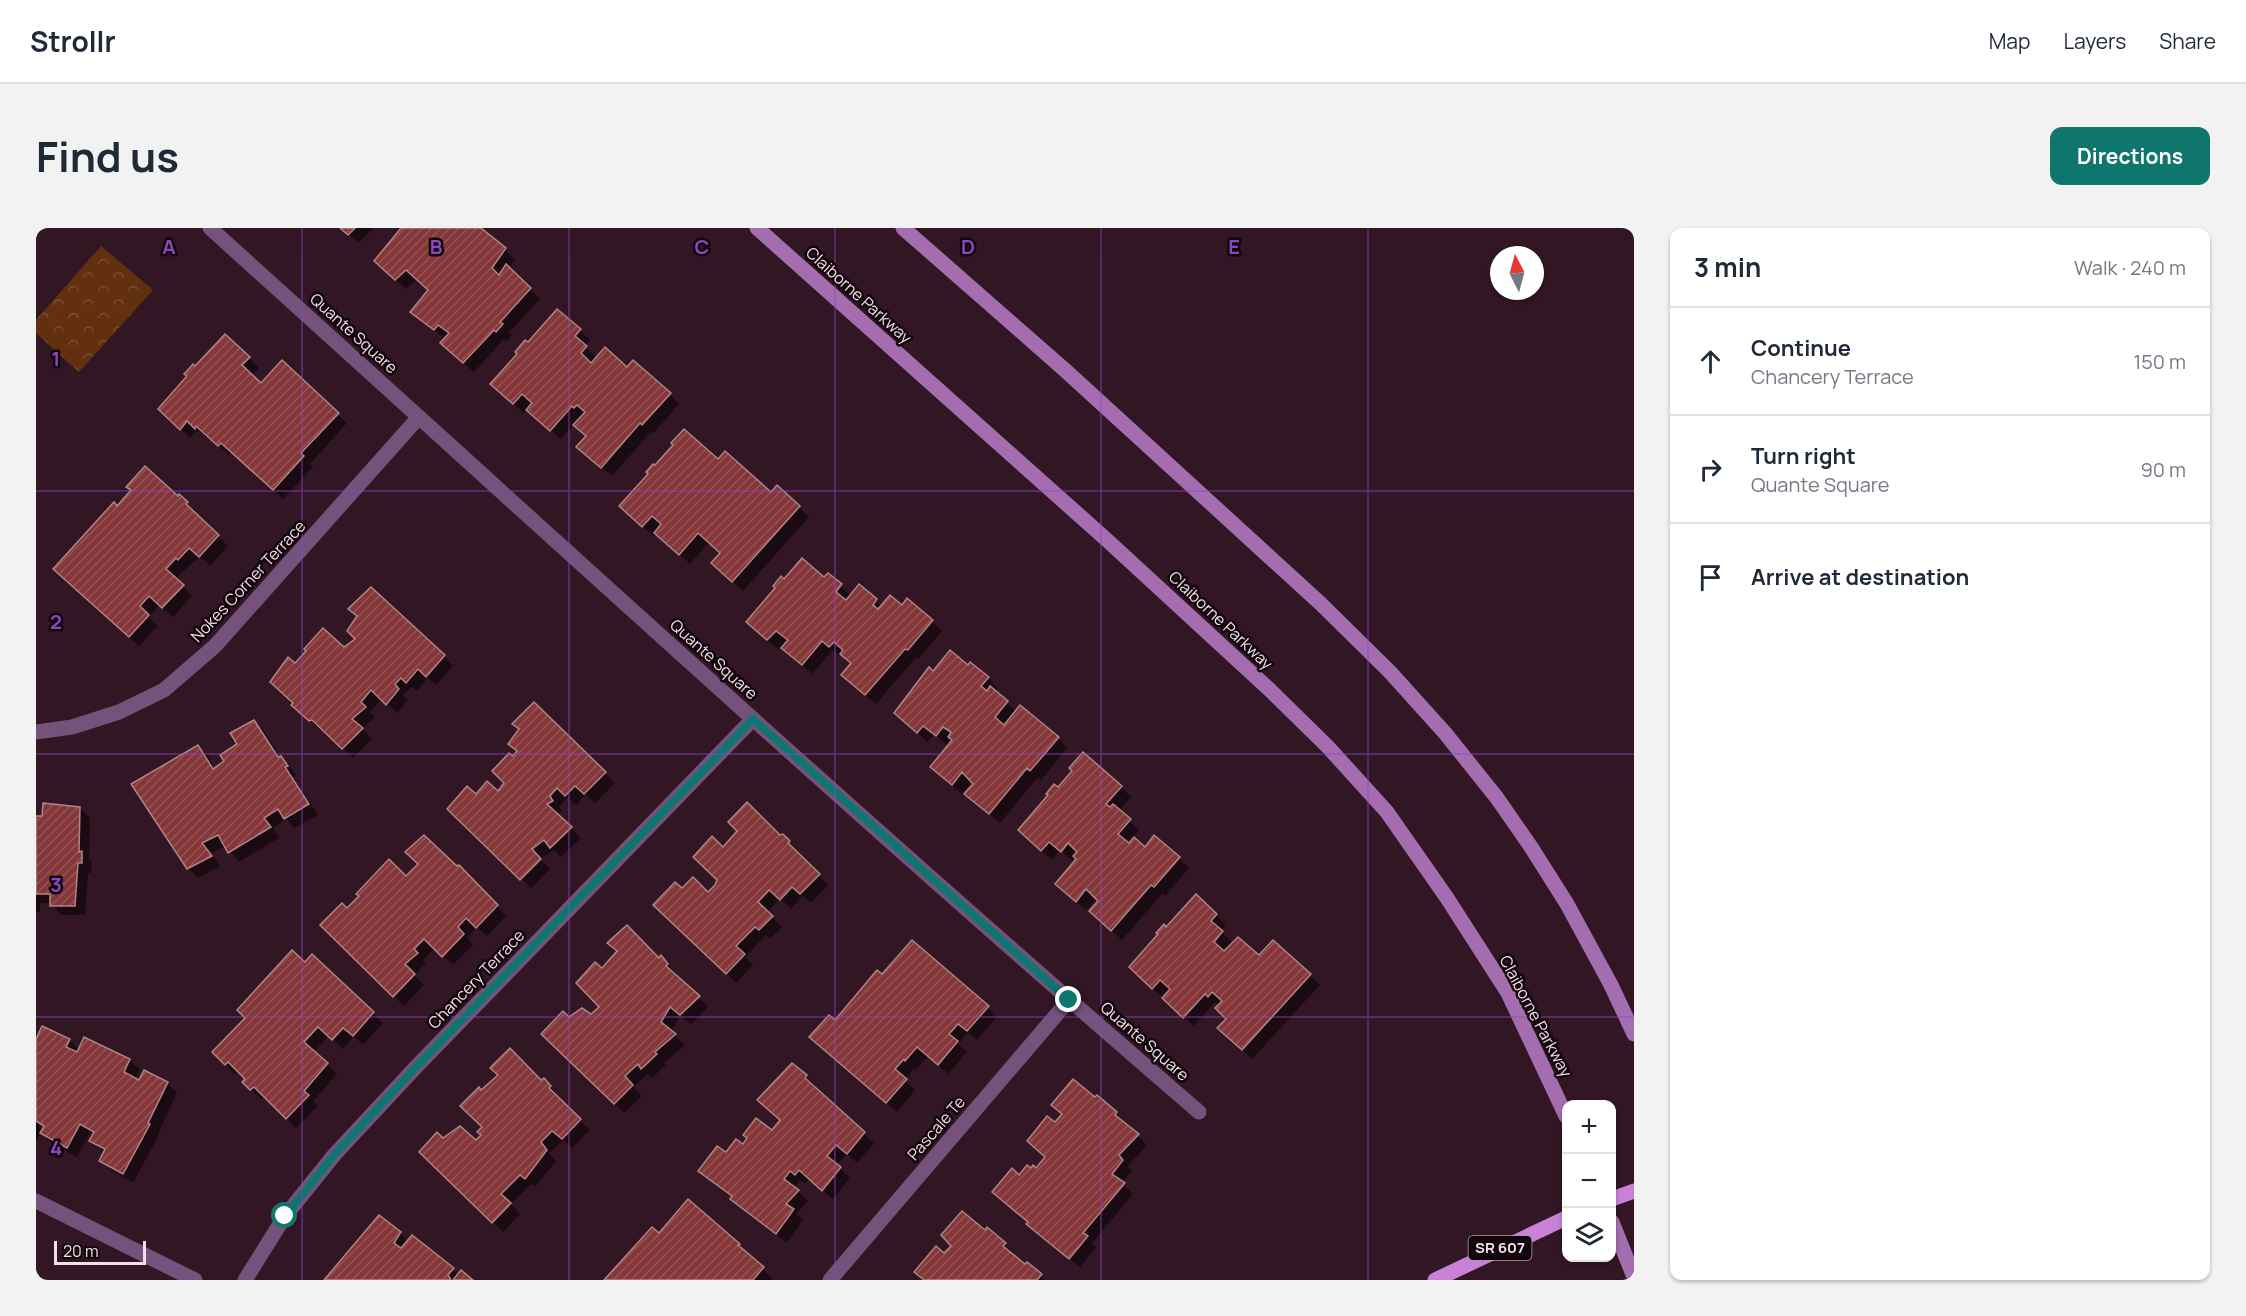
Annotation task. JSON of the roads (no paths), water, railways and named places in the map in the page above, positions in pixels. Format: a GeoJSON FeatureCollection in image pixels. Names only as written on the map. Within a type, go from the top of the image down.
{"type":"FeatureCollection","features":[{"type":"Feature","properties":{"kind":"main road","name":"Claiborne Parkway"},"geometry":{"type":"LineString","coordinates":[[757,228],[1108,541],[1271,691],[1328,747],[1387,812],[1447,898],[1508,993],[1562,1108]]}},
{"type":"Feature","properties":{"kind":"main road"},"geometry":{"type":"LineString","coordinates":[[903,228],[1066,371],[1322,604],[1390,672],[1497,798],[1531,847],[1567,904],[1611,985],[1634,1034]]}},
{"type":"Feature","properties":{"kind":"main road"},"geometry":{"type":"LineString","coordinates":[[1616,1198],[1634,1191]]}},
{"type":"Feature","properties":{"kind":"main road","name":"SR 607"},"geometry":{"type":"LineString","coordinates":[[1435,1280],[1562,1220]]}},
{"type":"Feature","properties":{"kind":"main road"},"geometry":{"type":"LineString","coordinates":[[1616,1234],[1634,1277]]}},
{"type":"Feature","properties":{"kind":"street","name":"Quante Square"},"geometry":{"type":"LineString","coordinates":[[210,228],[753,719],[1069,1000],[1199,1112]]}},
{"type":"Feature","properties":{"kind":"street","name":"Nokes Corner Terrace"},"geometry":{"type":"LineString","coordinates":[[36,732],[72,727],[119,712],[164,690],[215,646],[419,417]]}},
{"type":"Feature","properties":{"kind":"street","name":"Chancery Terrace"},"geometry":{"type":"LineString","coordinates":[[245,1280],[285,1216],[335,1154],[415,1068],[753,719]]}},
{"type":"Feature","properties":{"kind":"street","name":"Pascale Te"},"geometry":{"type":"LineString","coordinates":[[830,1280],[1069,1000]]}},
{"type":"Feature","properties":{"kind":"street"},"geometry":{"type":"LineString","coordinates":[[36,1201],[195,1280]]}}]}
